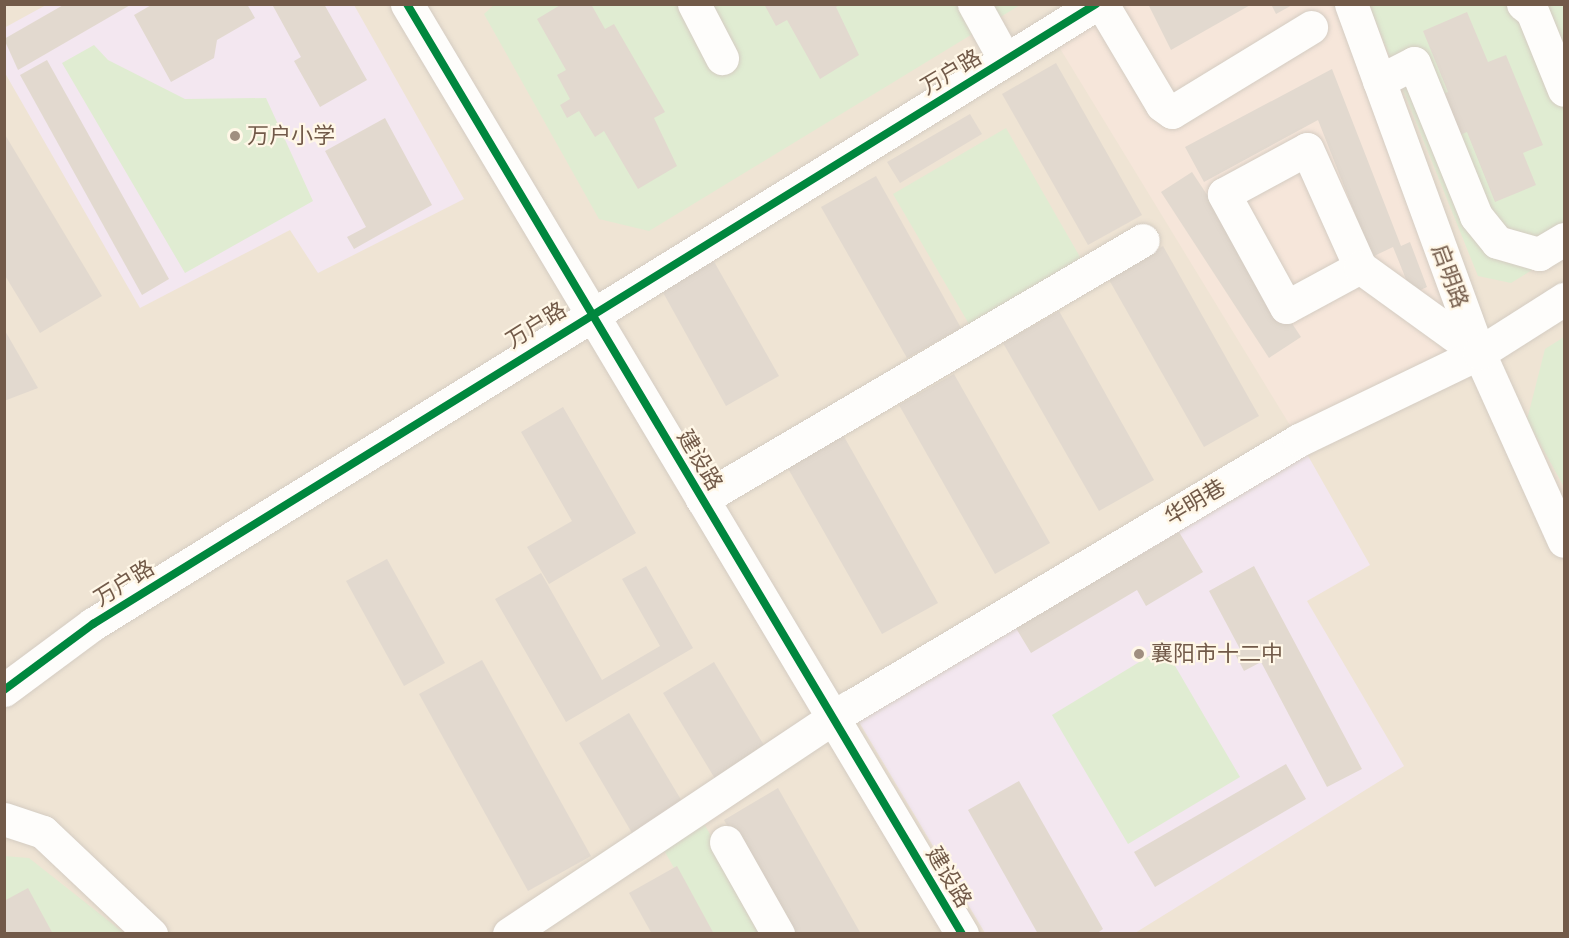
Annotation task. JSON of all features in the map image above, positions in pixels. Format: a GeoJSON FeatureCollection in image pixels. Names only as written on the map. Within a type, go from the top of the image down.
{"type":"FeatureCollection","features":[{"type":"Feature","properties":{"kind":"street","name":"建设路"},"geometry":{"type":"LineString","coordinates":[[407,4],[962,933]]}},
{"type":"Feature","properties":{"kind":"street"},"geometry":{"type":"LineString","coordinates":[[694,4],[722,58]]}},
{"type":"Feature","properties":{"kind":"street"},"geometry":{"type":"LineString","coordinates":[[974,4],[1005,60]]}},
{"type":"Feature","properties":{"kind":"street","name":"万户路"},"geometry":{"type":"LineString","coordinates":[[4,690],[93,624],[591,312],[1096,4]]}},
{"type":"Feature","properties":{"kind":"street"},"geometry":{"type":"LineString","coordinates":[[1102,4],[1162,105],[1172,112],[1311,27]]}},
{"type":"Feature","properties":{"kind":"street","name":"启明路"},"geometry":{"type":"LineString","coordinates":[[1351,4],[1479,353],[1564,541]]}},
{"type":"Feature","properties":{"kind":"street"},"geometry":{"type":"LineString","coordinates":[[1523,4],[1532,10],[1564,90]]}},
{"type":"Feature","properties":{"kind":"street"},"geometry":{"type":"LineString","coordinates":[[1379,81],[1414,63],[1476,216],[1497,242],[1539,254],[1564,239]]}},
{"type":"Feature","properties":{"kind":"street"},"geometry":{"type":"LineString","coordinates":[[1360,267],[1286,307],[1224,194],[1307,149],[1360,267],[1479,353]]}},
{"type":"Feature","properties":{"kind":"street"},"geometry":{"type":"LineString","coordinates":[[702,499],[1143,240]]}},
{"type":"Feature","properties":{"kind":"street","name":"华明巷"},"geometry":{"type":"LineString","coordinates":[[509,933],[832,717],[1299,440],[1479,353],[1564,299]]}},
{"type":"Feature","properties":{"kind":"street"},"geometry":{"type":"LineString","coordinates":[[4,819],[43,832],[151,933]]}},
{"type":"Feature","properties":{"kind":"street"},"geometry":{"type":"LineString","coordinates":[[726,842],[778,933]]}},
{"type":"Feature","properties":{"kind":"shaded area"},"geometry":{"type":"Polygon","coordinates":[[[5,5],[1564,5],[1564,933],[5,933],[5,5]]]}},
{"type":"Feature","properties":{"kind":"shaded area","name":"万户小学"},"geometry":{"type":"Polygon","coordinates":[[[46,5],[354,5],[464,199],[318,273],[290,230],[140,308],[5,73],[4,28],[46,5]]]}},
{"type":"Feature","properties":{"kind":"shaded area"},"geometry":{"type":"Polygon","coordinates":[[[1096,5],[1351,5],[1479,353],[1299,440],[1050,32],[1096,5]]]}},
{"type":"Feature","properties":{"kind":"shaded area","name":"襄阳市十二中"},"geometry":{"type":"Polygon","coordinates":[[[1299,440],[1370,565],[1307,601],[1404,766],[1135,933],[985,933],[850,707],[1299,440]]]}},
{"type":"Feature","properties":{"kind":"green space"},"geometry":{"type":"Polygon","coordinates":[[[495,4],[1020,5],[649,231],[599,219],[484,14],[495,4]]]}},
{"type":"Feature","properties":{"kind":"green space"},"geometry":{"type":"Polygon","coordinates":[[[1369,5],[1564,5],[1564,250],[1511,283],[1478,276],[1369,5]]]}},
{"type":"Feature","properties":{"kind":"green space"},"geometry":{"type":"Polygon","coordinates":[[[94,45],[108,60],[185,99],[266,98],[313,201],[185,273],[62,63],[94,45]]]}},
{"type":"Feature","properties":{"kind":"green space"},"geometry":{"type":"Polygon","coordinates":[[[1006,128],[1088,271],[976,336],[893,194],[1006,128]]]}},
{"type":"Feature","properties":{"kind":"green space"},"geometry":{"type":"Polygon","coordinates":[[[1564,337],[1564,487],[1527,420],[1545,349],[1564,337]]]}},
{"type":"Feature","properties":{"kind":"green space"},"geometry":{"type":"Polygon","coordinates":[[[1164,647],[1240,777],[1128,844],[1052,715],[1164,647]]]}},
{"type":"Feature","properties":{"kind":"green space"},"geometry":{"type":"Polygon","coordinates":[[[702,820],[765,933],[711,933],[661,845],[702,820]]]}},
{"type":"Feature","properties":{"kind":"green space"},"geometry":{"type":"Polygon","coordinates":[[[4,856],[29,858],[124,933],[5,933],[4,856]]]}},
{"type":"Feature","properties":{"kind":"building"},"geometry":{"type":"Polygon","coordinates":[[[65,4],[132,4],[18,70],[4,39],[65,4]]]}},
{"type":"Feature","properties":{"kind":"building"},"geometry":{"type":"Polygon","coordinates":[[[153,4],[247,4],[255,18],[217,40],[214,58],[171,82],[134,15],[153,4]]]}},
{"type":"Feature","properties":{"kind":"building"},"geometry":{"type":"Polygon","coordinates":[[[324,4],[367,80],[320,107],[294,61],[301,57],[273,6],[324,4]]]}},
{"type":"Feature","properties":{"kind":"building"},"geometry":{"type":"Polygon","coordinates":[[[562,4],[591,4],[605,29],[614,24],[665,112],[654,118],[677,166],[638,189],[604,131],[595,137],[579,111],[567,118],[560,105],[570,99],[557,75],[566,70],[537,19],[562,4]]]}},
{"type":"Feature","properties":{"kind":"building"},"geometry":{"type":"Polygon","coordinates":[[[764,4],[841,4],[836,7],[859,55],[820,79],[787,20],[776,26],[764,4]]]}},
{"type":"Feature","properties":{"kind":"building"},"geometry":{"type":"Polygon","coordinates":[[[1148,4],[1252,4],[1171,50],[1148,4]]]}},
{"type":"Feature","properties":{"kind":"building"},"geometry":{"type":"Polygon","coordinates":[[[1271,4],[1294,4],[1276,14],[1271,4]]]}},
{"type":"Feature","properties":{"kind":"building"},"geometry":{"type":"Polygon","coordinates":[[[1467,12],[1488,62],[1506,55],[1543,145],[1523,153],[1536,185],[1495,202],[1467,132],[1457,136],[1440,95],[1448,92],[1423,31],[1467,12]]]}},
{"type":"Feature","properties":{"kind":"building"},"geometry":{"type":"Polygon","coordinates":[[[47,60],[169,279],[142,295],[20,75],[47,60]]]}},
{"type":"Feature","properties":{"kind":"building"},"geometry":{"type":"Polygon","coordinates":[[[1056,63],[1142,215],[1088,245],[1002,94],[1056,63]]]}},
{"type":"Feature","properties":{"kind":"building"},"geometry":{"type":"Polygon","coordinates":[[[1332,69],[1401,246],[1410,242],[1427,287],[1412,294],[1393,247],[1372,257],[1318,120],[1204,182],[1185,147],[1332,69]]]}},
{"type":"Feature","properties":{"kind":"building"},"geometry":{"type":"Polygon","coordinates":[[[970,114],[982,134],[900,183],[887,162],[970,114]]]}},
{"type":"Feature","properties":{"kind":"building"},"geometry":{"type":"Polygon","coordinates":[[[385,118],[432,205],[354,249],[347,237],[366,227],[325,151],[385,118]]]}},
{"type":"Feature","properties":{"kind":"building"},"geometry":{"type":"Polygon","coordinates":[[[4,133],[102,296],[40,333],[4,274],[4,133]]]}},
{"type":"Feature","properties":{"kind":"building"},"geometry":{"type":"Polygon","coordinates":[[[1192,172],[1301,337],[1269,358],[1161,192],[1192,172]]]}},
{"type":"Feature","properties":{"kind":"building"},"geometry":{"type":"Polygon","coordinates":[[[876,176],[961,328],[907,358],[821,207],[876,176]]]}},
{"type":"Feature","properties":{"kind":"building"},"geometry":{"type":"Polygon","coordinates":[[[1163,246],[1259,416],[1204,447],[1108,278],[1163,246]]]}},
{"type":"Feature","properties":{"kind":"building"},"geometry":{"type":"Polygon","coordinates":[[[712,258],[779,376],[726,406],[660,287],[712,258]]]}},
{"type":"Feature","properties":{"kind":"building"},"geometry":{"type":"Polygon","coordinates":[[[1059,311],[1154,480],[1099,511],[1003,343],[1059,311]]]}},
{"type":"Feature","properties":{"kind":"building"},"geometry":{"type":"Polygon","coordinates":[[[4,329],[38,388],[4,401],[4,329]]]}},
{"type":"Feature","properties":{"kind":"building"},"geometry":{"type":"Polygon","coordinates":[[[954,374],[1050,543],[995,574],[899,405],[954,374]]]}},
{"type":"Feature","properties":{"kind":"building"},"geometry":{"type":"Polygon","coordinates":[[[563,407],[636,533],[549,584],[527,547],[572,521],[521,432],[563,407]]]}},
{"type":"Feature","properties":{"kind":"building"},"geometry":{"type":"Polygon","coordinates":[[[842,433],[938,603],[882,634],[786,465],[842,433]]]}},
{"type":"Feature","properties":{"kind":"building"},"geometry":{"type":"Polygon","coordinates":[[[1179,532],[1203,572],[1146,606],[1137,590],[1031,653],[1008,615],[1126,544],[1134,559],[1179,532]]]}},
{"type":"Feature","properties":{"kind":"building"},"geometry":{"type":"Polygon","coordinates":[[[387,559],[445,663],[404,686],[346,581],[387,559]]]}},
{"type":"Feature","properties":{"kind":"building"},"geometry":{"type":"Polygon","coordinates":[[[646,566],[693,648],[566,722],[495,599],[541,573],[602,680],[660,646],[622,579],[646,566]]]}},
{"type":"Feature","properties":{"kind":"building"},"geometry":{"type":"Polygon","coordinates":[[[1254,566],[1362,769],[1327,787],[1261,662],[1244,671],[1234,652],[1240,649],[1209,591],[1254,566]]]}},
{"type":"Feature","properties":{"kind":"building"},"geometry":{"type":"Polygon","coordinates":[[[482,660],[591,856],[528,891],[419,694],[482,660]]]}},
{"type":"Feature","properties":{"kind":"building"},"geometry":{"type":"Polygon","coordinates":[[[714,662],[768,752],[717,782],[663,693],[714,662]]]}},
{"type":"Feature","properties":{"kind":"building"},"geometry":{"type":"Polygon","coordinates":[[[629,713],[683,803],[632,833],[579,743],[629,713]]]}},
{"type":"Feature","properties":{"kind":"building"},"geometry":{"type":"Polygon","coordinates":[[[1286,764],[1306,799],[1155,887],[1134,852],[1286,764]]]}},
{"type":"Feature","properties":{"kind":"building"},"geometry":{"type":"Polygon","coordinates":[[[1019,781],[1103,929],[1096,934],[1038,934],[968,810],[1019,781]]]}},
{"type":"Feature","properties":{"kind":"building"},"geometry":{"type":"Polygon","coordinates":[[[778,788],[861,934],[789,934],[724,820],[778,788]]]}},
{"type":"Feature","properties":{"kind":"building"},"geometry":{"type":"Polygon","coordinates":[[[677,866],[714,934],[652,934],[629,893],[677,866]]]}},
{"type":"Feature","properties":{"kind":"building"},"geometry":{"type":"Polygon","coordinates":[[[28,888],[53,934],[4,934],[4,901],[28,888]]]}},
{"type":"Feature","properties":{"kind":"cycle path"},"geometry":{"type":"LineString","coordinates":[[407,4],[962,934]]}},
{"type":"Feature","properties":{"kind":"cycle path"},"geometry":{"type":"LineString","coordinates":[[4,690],[93,624],[1096,4]]}},
{"type":"Feature","properties":{"kind":"place","name":"万户小学"},"geometry":{"type":"Point","coordinates":[235,136]}},
{"type":"Feature","properties":{"kind":"place","name":"襄阳市十二中"},"geometry":{"type":"Point","coordinates":[1139,654]}}]}
